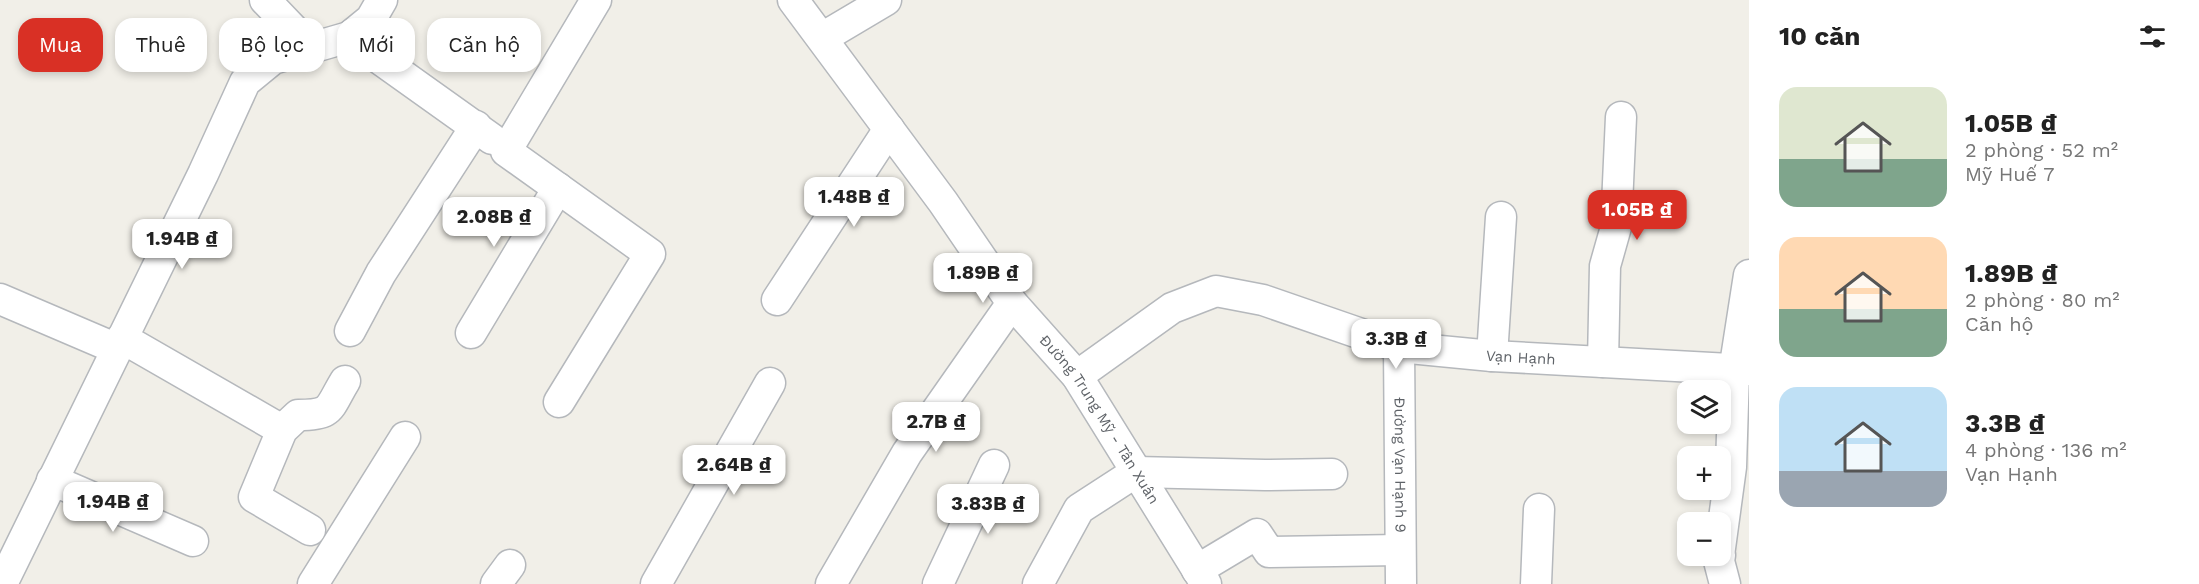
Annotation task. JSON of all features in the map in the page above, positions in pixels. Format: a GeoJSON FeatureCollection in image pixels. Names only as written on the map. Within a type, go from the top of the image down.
{"type":"FeatureCollection","features":[{"type":"Feature","properties":{"kind":"street"},"geometry":{"type":"LineString","coordinates":[[266,0],[283,18]]}},
{"type":"Feature","properties":{"kind":"street"},"geometry":{"type":"LineString","coordinates":[[372,18],[382,0]]}},
{"type":"Feature","properties":{"kind":"street"},"geometry":{"type":"LineString","coordinates":[[506,151],[596,0]]}},
{"type":"Feature","properties":{"kind":"street","name":"Đường Trung Mỹ - Tân Xuân"},"geometry":{"type":"LineString","coordinates":[[793,0],[943,202],[1012,303],[1077,376],[1201,577]]}},
{"type":"Feature","properties":{"kind":"street"},"geometry":{"type":"LineString","coordinates":[[822,38],[886,0]]}},
{"type":"Feature","properties":{"kind":"street"},"geometry":{"type":"LineString","coordinates":[[2,584],[203,174],[245,82],[257,72]]}},
{"type":"Feature","properties":{"kind":"street"},"geometry":{"type":"LineString","coordinates":[[399,72],[650,254],[558,402]]}},
{"type":"Feature","properties":{"kind":"street"},"geometry":{"type":"LineString","coordinates":[[1603,362],[1605,266],[1616,227],[1621,117]]}},
{"type":"Feature","properties":{"kind":"street"},"geometry":{"type":"LineString","coordinates":[[350,331],[381,273],[476,126]]}},
{"type":"Feature","properties":{"kind":"street"},"geometry":{"type":"LineString","coordinates":[[777,300],[889,129]]}},
{"type":"Feature","properties":{"kind":"street"},"geometry":{"type":"LineString","coordinates":[[471,333],[558,188]]}},
{"type":"Feature","properties":{"kind":"street"},"geometry":{"type":"LineString","coordinates":[[1492,356],[1501,217]]}},
{"type":"Feature","properties":{"kind":"street"},"geometry":{"type":"LineString","coordinates":[[1725,512],[1742,371],[1749,275]]}},
{"type":"Feature","properties":{"kind":"street","name":"Vạn Hạnh"},"geometry":{"type":"LineString","coordinates":[[1077,376],[1172,308],[1216,291],[1263,300],[1400,347],[1492,356],[1742,371]]}},
{"type":"Feature","properties":{"kind":"street"},"geometry":{"type":"LineString","coordinates":[[0,299],[120,343],[282,430]]}},
{"type":"Feature","properties":{"kind":"street"},"geometry":{"type":"LineString","coordinates":[[831,584],[907,453],[1012,303]]}},
{"type":"Feature","properties":{"kind":"street","name":"Đường Vạn Hạnh 9"},"geometry":{"type":"LineString","coordinates":[[1400,347],[1401,584]]}},
{"type":"Feature","properties":{"kind":"street"},"geometry":{"type":"LineString","coordinates":[[310,530],[254,496],[282,430],[298,415],[319,415],[327,411],[345,381]]}},
{"type":"Feature","properties":{"kind":"street"},"geometry":{"type":"LineString","coordinates":[[656,584],[770,383]]}},
{"type":"Feature","properties":{"kind":"street"},"geometry":{"type":"LineString","coordinates":[[313,584],[405,437]]}},
{"type":"Feature","properties":{"kind":"street"},"geometry":{"type":"LineString","coordinates":[[938,584],[994,465]]}},
{"type":"Feature","properties":{"kind":"street"},"geometry":{"type":"LineString","coordinates":[[1038,584],[1078,509],[1136,472],[1332,474]]}},
{"type":"Feature","properties":{"kind":"street"},"geometry":{"type":"LineString","coordinates":[[52,480],[193,541]]}},
{"type":"Feature","properties":{"kind":"street"},"geometry":{"type":"LineString","coordinates":[[1536,584],[1539,509]]}},
{"type":"Feature","properties":{"kind":"street"},"geometry":{"type":"LineString","coordinates":[[1201,577],[1257,534],[1269,552],[1400,550]]}},
{"type":"Feature","properties":{"kind":"street"},"geometry":{"type":"LineString","coordinates":[[1720,566],[1725,584]]}}]}
